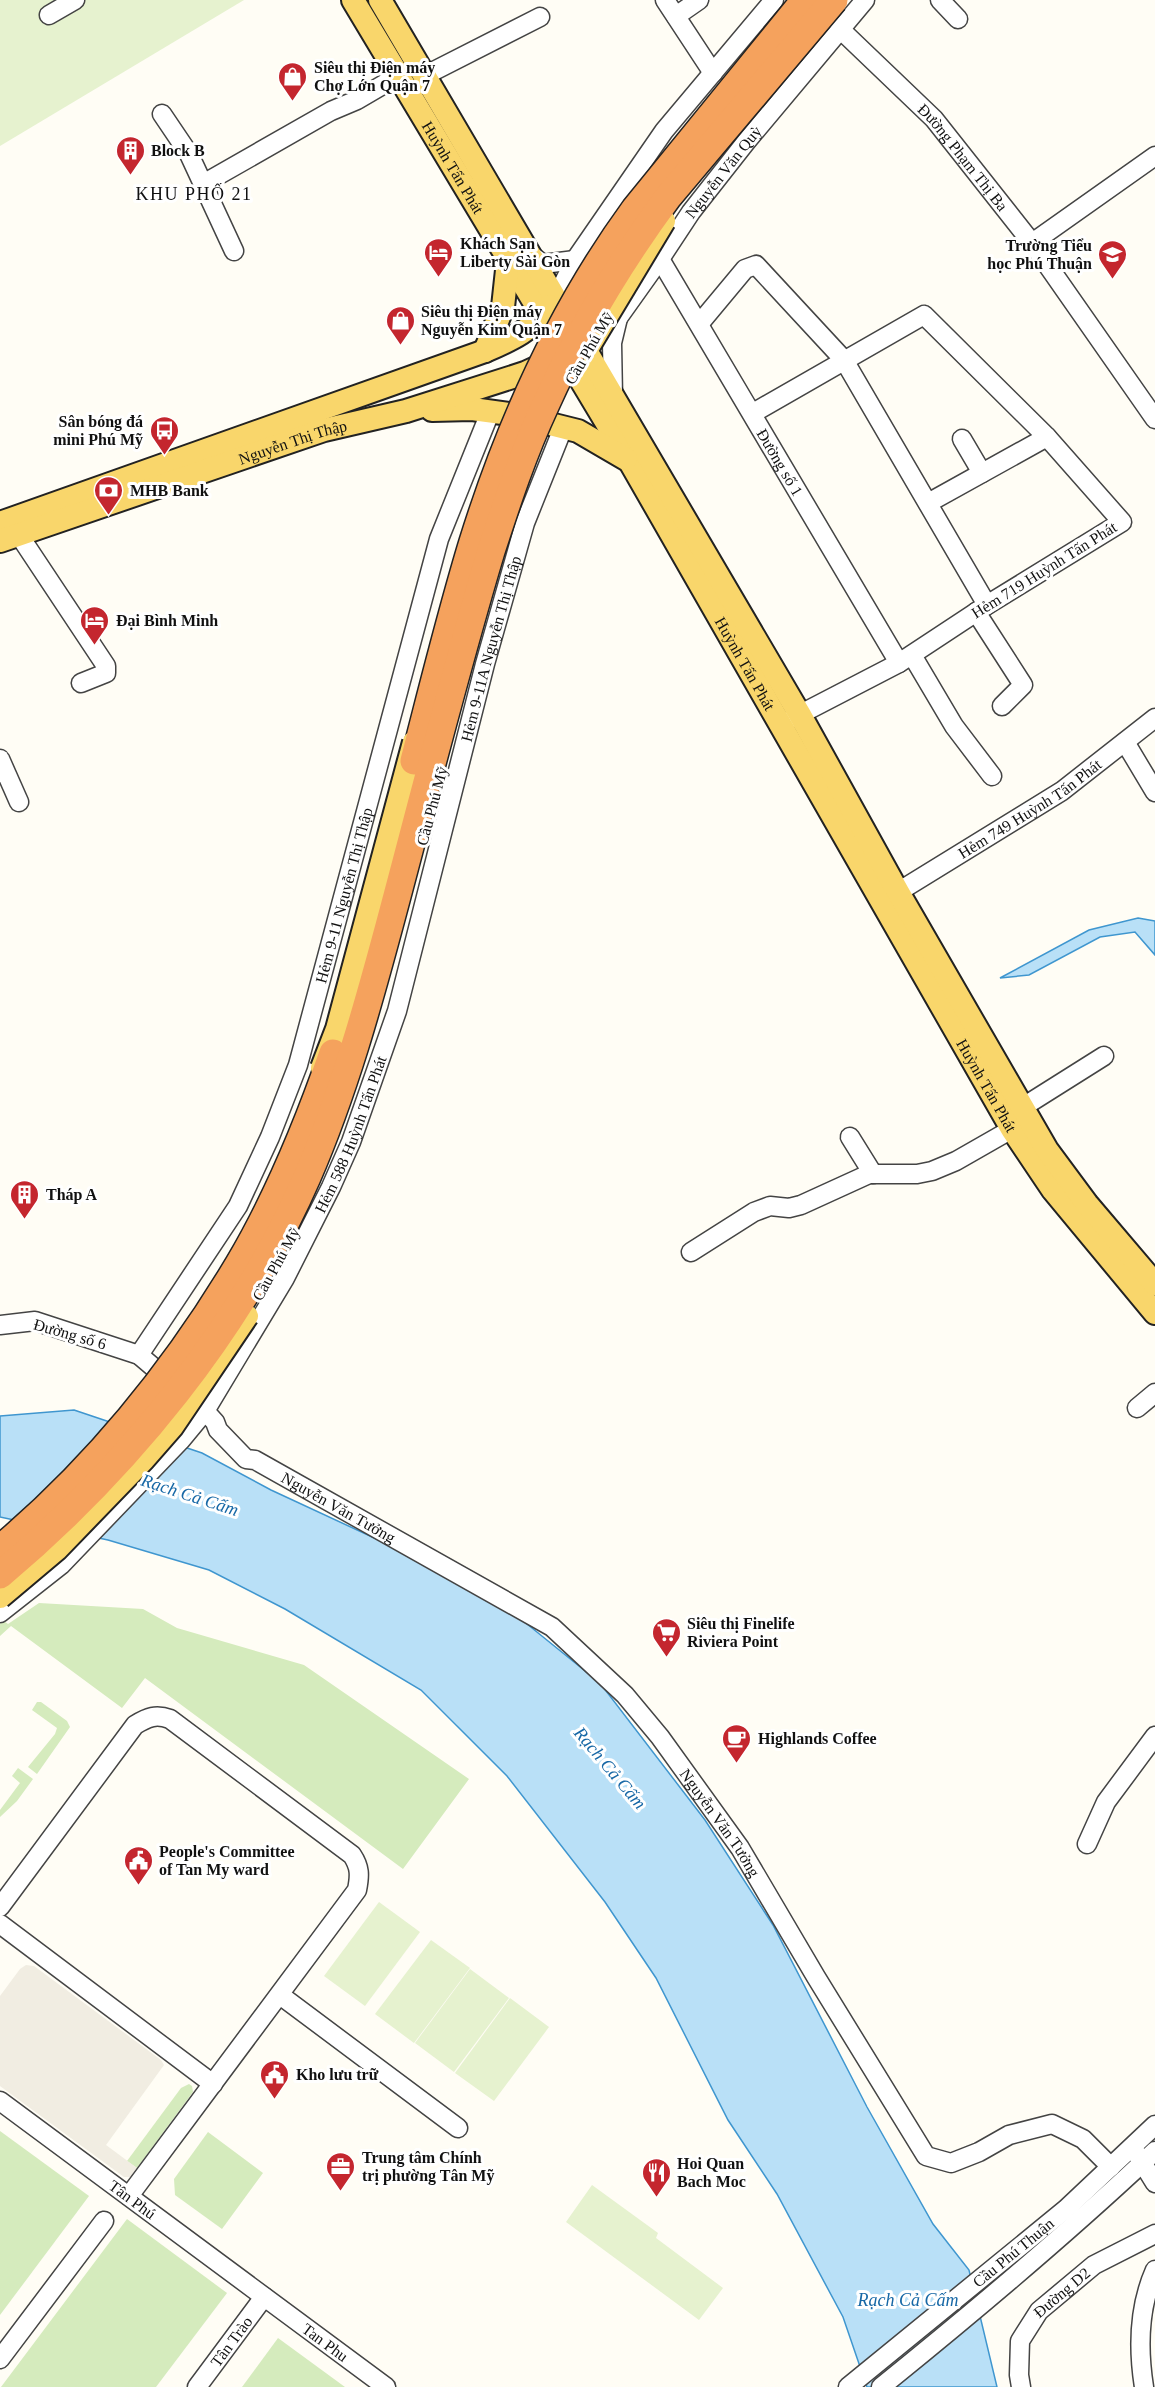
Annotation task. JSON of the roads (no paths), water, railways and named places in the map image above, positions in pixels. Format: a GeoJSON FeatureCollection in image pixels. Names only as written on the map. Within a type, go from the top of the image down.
{"type":"FeatureCollection","features":[{"type":"Feature","properties":{"kind":"highway","name":"Cầu Phú Mỹ"},"geometry":{"type":"LineString","coordinates":[[0,1549],[79,1475],[151,1392],[213,1303],[257,1230],[306,1125],[340,1033],[473,540],[529,392],[558,330],[618,232],[652,186],[805,0]]}},
{"type":"Feature","properties":{"kind":"highway","name":"Cầu Phú Mỹ"},"geometry":{"type":"LineString","coordinates":[[0,1575],[85,1497],[153,1422],[191,1372],[231,1313],[285,1221],[325,1134],[354,1049],[486,567],[508,500],[545,406],[602,298],[646,227],[668,197],[834,0]]}},
{"type":"Feature","properties":{"kind":"main road","name":"Huỳnh Tấn Phát"},"geometry":{"type":"LineString","coordinates":[[353,0],[543,316],[575,349],[613,399],[637,456],[780,725],[1023,1107],[1047,1150],[1154,1294]]}},
{"type":"Feature","properties":{"kind":"main road","name":"Huỳnh Tấn Phát"},"geometry":{"type":"LineString","coordinates":[[380,0],[556,298],[575,349],[637,456],[800,715],[898,892],[911,934],[1012,1129],[1053,1190],[1154,1294]]}},
{"type":"Feature","properties":{"kind":"main road"},"geometry":{"type":"LineString","coordinates":[[0,1537],[111,1431],[146,1388],[212,1298],[255,1223],[297,1130],[337,1029],[458,567],[501,450],[514,405],[545,345],[616,221],[796,0]]}},
{"type":"Feature","properties":{"kind":"main road","name":"Cầu Phú Mỹ"},"geometry":{"type":"LineString","coordinates":[[0,1597],[57,1549],[172,1427],[254,1304],[298,1226],[319,1181],[359,1076],[498,565],[556,405],[599,327],[641,262],[671,208],[763,96],[848,0]]}},
{"type":"Feature","properties":{"kind":"main road"},"geometry":{"type":"LineString","coordinates":[[441,148],[461,138]]}},
{"type":"Feature","properties":{"kind":"main road"},"geometry":{"type":"LineString","coordinates":[[485,351],[503,306],[508,261]]}},
{"type":"Feature","properties":{"kind":"main road","name":"Nguyễn Thị Thập"},"geometry":{"type":"LineString","coordinates":[[0,523],[485,351],[520,336],[543,316],[556,298]]}},
{"type":"Feature","properties":{"kind":"main road","name":"Nguyễn Thị Thập"},"geometry":{"type":"LineString","coordinates":[[9,538],[302,438],[374,417],[406,411],[525,373],[575,349]]}},
{"type":"Feature","properties":{"kind":"main road"},"geometry":{"type":"LineString","coordinates":[[365,394],[374,417]]}},
{"type":"Feature","properties":{"kind":"main road"},"geometry":{"type":"LineString","coordinates":[[406,411],[491,410],[578,431],[637,456]]}},
{"type":"Feature","properties":{"kind":"street"},"geometry":{"type":"LineString","coordinates":[[49,15],[75,0]]}},
{"type":"Feature","properties":{"kind":"street"},"geometry":{"type":"LineString","coordinates":[[665,0],[713,73]]}},
{"type":"Feature","properties":{"kind":"street"},"geometry":{"type":"LineString","coordinates":[[676,16],[699,0]]}},
{"type":"Feature","properties":{"kind":"street"},"geometry":{"type":"LineString","coordinates":[[556,298],[575,260],[664,131],[774,0]]}},
{"type":"Feature","properties":{"kind":"street","name":"Nguyễn Văn Quỳ"},"geometry":{"type":"LineString","coordinates":[[575,349],[618,318],[691,212],[865,0]]}},
{"type":"Feature","properties":{"kind":"street"},"geometry":{"type":"LineString","coordinates":[[940,0],[958,19]]}},
{"type":"Feature","properties":{"kind":"street"},"geometry":{"type":"LineString","coordinates":[[424,75],[540,17]]}},
{"type":"Feature","properties":{"kind":"street","name":"Đường Phạm Thị Ba"},"geometry":{"type":"LineString","coordinates":[[840,29],[934,119],[1032,243],[1155,418]]}},
{"type":"Feature","properties":{"kind":"street"},"geometry":{"type":"LineString","coordinates":[[203,184],[331,111],[357,100],[398,76]]}},
{"type":"Feature","properties":{"kind":"street"},"geometry":{"type":"LineString","coordinates":[[162,114],[189,154],[234,251]]}},
{"type":"Feature","properties":{"kind":"street"},"geometry":{"type":"LineString","coordinates":[[1032,243],[1155,156]]}},
{"type":"Feature","properties":{"kind":"street"},"geometry":{"type":"LineString","coordinates":[[530,254],[543,264],[575,260]]}},
{"type":"Feature","properties":{"kind":"street","name":"Đường số 1"},"geometry":{"type":"LineString","coordinates":[[660,259],[905,659],[992,776]]}},
{"type":"Feature","properties":{"kind":"street"},"geometry":{"type":"LineString","coordinates":[[700,323],[745,269],[756,265],[844,360],[928,504],[1023,685],[1002,706]]}},
{"type":"Feature","properties":{"kind":"street","name":"Hẻm 719 Huỳnh Tấn Phát"},"geometry":{"type":"LineString","coordinates":[[780,725],[905,659],[981,608],[1122,522],[1047,437],[924,315],[844,360]]}},
{"type":"Feature","properties":{"kind":"street"},"geometry":{"type":"LineString","coordinates":[[613,399],[612,343],[618,318]]}},
{"type":"Feature","properties":{"kind":"street"},"geometry":{"type":"LineString","coordinates":[[753,413],[844,360]]}},
{"type":"Feature","properties":{"kind":"street","name":"Hẻm 9-11 Nguyễn Thị Thập"},"geometry":{"type":"LineString","coordinates":[[139,1355],[238,1206],[270,1137],[298,1065],[439,539],[491,410]]}},
{"type":"Feature","properties":{"kind":"street","name":"Hẻm 9-11A Nguyễn Thị Thập"},"geometry":{"type":"LineString","coordinates":[[397,1011],[525,523],[563,428]]}},
{"type":"Feature","properties":{"kind":"street"},"geometry":{"type":"LineString","coordinates":[[928,504],[1047,437]]}},
{"type":"Feature","properties":{"kind":"street"},"geometry":{"type":"LineString","coordinates":[[962,439],[982,473]]}},
{"type":"Feature","properties":{"kind":"street"},"geometry":{"type":"LineString","coordinates":[[9,538],[106,666],[105,673],[81,683]]}},
{"type":"Feature","properties":{"kind":"street","name":"Hẻm 749 Huỳnh Tấn Phát"},"geometry":{"type":"LineString","coordinates":[[898,892],[1062,791],[1155,718]]}},
{"type":"Feature","properties":{"kind":"street"},"geometry":{"type":"LineString","coordinates":[[1125,742],[1155,792]]}},
{"type":"Feature","properties":{"kind":"street"},"geometry":{"type":"LineString","coordinates":[[0,759],[19,802]]}},
{"type":"Feature","properties":{"kind":"street","name":"Hẻm 588 Huỳnh Tấn Phát"},"geometry":{"type":"LineString","coordinates":[[0,1613],[61,1565],[181,1440],[210,1417],[331,1187],[351,1142],[397,1011]]}},
{"type":"Feature","properties":{"kind":"street"},"geometry":{"type":"LineString","coordinates":[[1023,1107],[1104,1056]]}},
{"type":"Feature","properties":{"kind":"street"},"geometry":{"type":"LineString","coordinates":[[691,1252],[754,1212],[770,1206],[789,1208],[801,1205],[862,1176],[917,1174],[932,1171],[956,1161],[1012,1129]]}},
{"type":"Feature","properties":{"kind":"street"},"geometry":{"type":"LineString","coordinates":[[850,1137],[873,1174]]}},
{"type":"Feature","properties":{"kind":"street","name":"Đường số 6"},"geometry":{"type":"LineString","coordinates":[[0,1325],[35,1321],[139,1355]]}},
{"type":"Feature","properties":{"kind":"street","name":"Nguyễn Văn Tưởng"},"geometry":{"type":"LineString","coordinates":[[139,1355],[210,1417],[218,1430],[246,1459],[255,1460],[552,1627],[625,1695],[660,1737],[740,1848],[926,2156],[951,2163],[979,2152],[1009,2134],[1052,2124],[1083,2139],[1111,2167]]}},
{"type":"Feature","properties":{"kind":"street"},"geometry":{"type":"LineString","coordinates":[[1137,1408],[1155,1393]]}},
{"type":"Feature","properties":{"kind":"street"},"geometry":{"type":"LineString","coordinates":[[0,1907],[135,1725],[146,1718],[160,1715],[170,1719],[352,1855],[359,1865],[360,1877],[357,1890],[129,2196]]}},
{"type":"Feature","properties":{"kind":"street"},"geometry":{"type":"LineString","coordinates":[[1087,1844],[1099,1813],[1155,1736]]}},
{"type":"Feature","properties":{"kind":"street"},"geometry":{"type":"LineString","coordinates":[[0,1923],[213,2084]]}},
{"type":"Feature","properties":{"kind":"street"},"geometry":{"type":"LineString","coordinates":[[280,1995],[458,2128]]}},
{"type":"Feature","properties":{"kind":"street","name":"Tân Phú"},"geometry":{"type":"LineString","coordinates":[[0,2101],[264,2297]]}},
{"type":"Feature","properties":{"kind":"street"},"geometry":{"type":"LineString","coordinates":[[1071,2216],[1111,2167],[1132,2146],[1153,2131]]}},
{"type":"Feature","properties":{"kind":"street"},"geometry":{"type":"LineString","coordinates":[[1132,2146],[1149,2157],[1155,2183]]}},
{"type":"Feature","properties":{"kind":"street"},"geometry":{"type":"LineString","coordinates":[[1071,2216],[1149,2157]]}},
{"type":"Feature","properties":{"kind":"street","name":"Cầu Phú Thuận"},"geometry":{"type":"LineString","coordinates":[[848,2387],[1071,2216]]}},
{"type":"Feature","properties":{"kind":"street","name":"Cầu Phú Thuận"},"geometry":{"type":"LineString","coordinates":[[881,2387],[994,2296],[1071,2216]]}},
{"type":"Feature","properties":{"kind":"street"},"geometry":{"type":"LineString","coordinates":[[0,2359],[104,2221]]}},
{"type":"Feature","properties":{"kind":"street","name":"Đường D2"},"geometry":{"type":"LineString","coordinates":[[1021,2387],[1020,2341],[1039,2311],[1094,2265],[1155,2234]]}},
{"type":"Feature","properties":{"kind":"street"},"geometry":{"type":"LineString","coordinates":[[1144,2387],[1142,2320],[1155,2270]]}},
{"type":"Feature","properties":{"kind":"street","name":"Tân Trào"},"geometry":{"type":"LineString","coordinates":[[197,2387],[264,2297]]}},
{"type":"Feature","properties":{"kind":"street","name":"Tan Phu"},"geometry":{"type":"LineString","coordinates":[[264,2297],[386,2387]]}},
{"type":"Feature","properties":{"kind":"water"},"geometry":{"type":"Polygon","coordinates":[[[1138,918],[1155,921],[1155,955],[1135,932],[1100,937],[1029,975],[1000,978],[1089,930],[1138,918]]]}},
{"type":"Feature","properties":{"kind":"water","name":"Rạch Cả Cấm"},"geometry":{"type":"Polygon","coordinates":[[[74,1410],[202,1453],[271,1490],[383,1542],[506,1607],[600,1683],[705,1820],[773,1925],[867,2107],[933,2224],[969,2270],[997,2387],[867,2387],[843,2317],[777,2194],[728,2120],[656,1978],[605,1902],[507,1776],[421,1690],[285,1609],[209,1570],[108,1540],[0,1517],[0,1416],[74,1410]]]}},
{"type":"Feature","properties":{"kind":"place","name":"Siêu thị Điện máy Chợ Lớn Quận 7"},"geometry":{"type":"Point","coordinates":[293,102]}},
{"type":"Feature","properties":{"kind":"place","name":"Block B"},"geometry":{"type":"Point","coordinates":[130,176]}},
{"type":"Feature","properties":{"kind":"place","name":"Khách Sạn Liberty Sài Gòn"},"geometry":{"type":"Point","coordinates":[439,278]}},
{"type":"Feature","properties":{"kind":"place","name":"Trường Tiểu học Phú Thuận"},"geometry":{"type":"Point","coordinates":[1113,280]}},
{"type":"Feature","properties":{"kind":"place","name":"Siêu thị Điện máy Nguyễn Kim Quận 7"},"geometry":{"type":"Point","coordinates":[400,346]}},
{"type":"Feature","properties":{"kind":"place","name":"Sân bóng đá mini Phú Mỹ"},"geometry":{"type":"Point","coordinates":[164,456]}},
{"type":"Feature","properties":{"kind":"place","name":"MHB Bank"},"geometry":{"type":"Point","coordinates":[109,516]}},
{"type":"Feature","properties":{"kind":"place","name":"Đại Bình Minh"},"geometry":{"type":"Point","coordinates":[95,646]}},
{"type":"Feature","properties":{"kind":"place","name":"Tháp A"},"geometry":{"type":"Point","coordinates":[25,1220]}},
{"type":"Feature","properties":{"kind":"place","name":"Siêu thị Finelife Riviera Point"},"geometry":{"type":"Point","coordinates":[666,1658]}},
{"type":"Feature","properties":{"kind":"place","name":"Highlands Coffee"},"geometry":{"type":"Point","coordinates":[737,1764]}},
{"type":"Feature","properties":{"kind":"place","name":"People's Committee of Tan My ward"},"geometry":{"type":"Point","coordinates":[138,1886]}},
{"type":"Feature","properties":{"kind":"place","name":"Kho lưu trữ"},"geometry":{"type":"Point","coordinates":[275,2100]}},
{"type":"Feature","properties":{"kind":"place","name":"Trung tâm Chính trị phường Tân Mỹ"},"geometry":{"type":"Point","coordinates":[341,2192]}},
{"type":"Feature","properties":{"kind":"place","name":"Hoi Quan Bach Moc"},"geometry":{"type":"Point","coordinates":[656,2198]}},
{"type":"Feature","properties":{"kind":"district","name":"KHU PHỐ 21"},"geometry":{"type":"Point","coordinates":[194,194]}}]}
